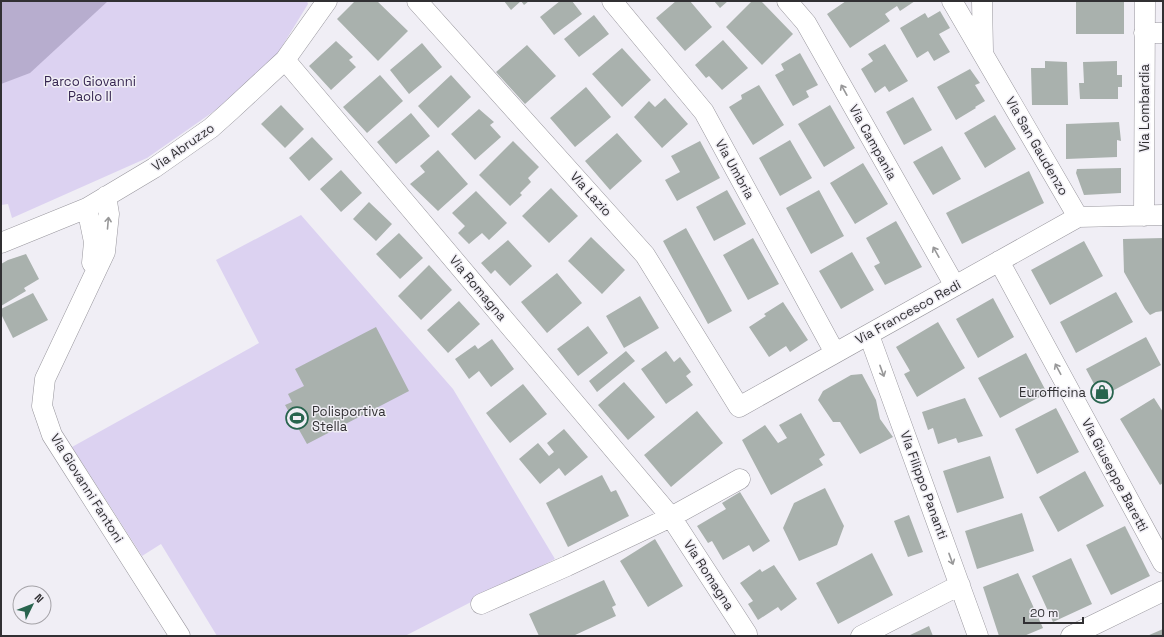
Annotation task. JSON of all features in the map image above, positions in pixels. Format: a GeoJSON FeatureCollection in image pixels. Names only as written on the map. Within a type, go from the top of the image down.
{"type":"FeatureCollection","features":[{"type":"Feature","properties":{"kind":"street","name":"Via Abruzzo"},"geometry":{"type":"LineString","coordinates":[[1,243],[87,208],[154,168],[211,128],[285,60],[327,1]]}},
{"type":"Feature","properties":{"kind":"street","name":"Via Lazio"},"geometry":{"type":"LineString","coordinates":[[417,1],[646,255],[739,407]]}},
{"type":"Feature","properties":{"kind":"street","name":"Via Umbria"},"geometry":{"type":"LineString","coordinates":[[612,1],[704,112],[835,353]]}},
{"type":"Feature","properties":{"kind":"street","name":"Via Campania"},"geometry":{"type":"LineString","coordinates":[[787,1],[806,22],[955,286]]}},
{"type":"Feature","properties":{"kind":"street","name":"Via San Gaudenzo"},"geometry":{"type":"LineString","coordinates":[[952,1],[1078,217]]}},
{"type":"Feature","properties":{"kind":"street"},"geometry":{"type":"LineString","coordinates":[[982,1],[983,52]]}},
{"type":"Feature","properties":{"kind":"street","name":"Via Lombardia"},"geometry":{"type":"LineString","coordinates":[[1145,1],[1154,33],[1154,215]]}},
{"type":"Feature","properties":{"kind":"street","name":"Via Romagna"},"geometry":{"type":"LineString","coordinates":[[285,60],[670,517],[747,634]]}},
{"type":"Feature","properties":{"kind":"street","name":"Via Giovanni Fantoni"},"geometry":{"type":"LineString","coordinates":[[106,196],[109,214],[105,252],[45,379],[42,406],[52,435],[180,636]]}},
{"type":"Feature","properties":{"kind":"street","name":"Via Giovanni Fantoni"},"geometry":{"type":"LineString","coordinates":[[87,208],[94,242],[89,287]]}},
{"type":"Feature","properties":{"kind":"street"},"geometry":{"type":"LineString","coordinates":[[1078,217],[1154,215]]}},
{"type":"Feature","properties":{"kind":"street","name":"Via Francesco Redi"},"geometry":{"type":"LineString","coordinates":[[739,407],[1078,217]]}},
{"type":"Feature","properties":{"kind":"street","name":"Via Giuseppe Baretti"},"geometry":{"type":"LineString","coordinates":[[999,261],[1163,563]]}},
{"type":"Feature","properties":{"kind":"street","name":"Via Filippo Pananti"},"geometry":{"type":"LineString","coordinates":[[869,335],[978,636]]}},
{"type":"Feature","properties":{"kind":"street"},"geometry":{"type":"LineString","coordinates":[[481,604],[567,566],[670,517],[740,479]]}},
{"type":"Feature","properties":{"kind":"street"},"geometry":{"type":"LineString","coordinates":[[861,636],[960,585]]}},
{"type":"Feature","properties":{"kind":"street"},"geometry":{"type":"LineString","coordinates":[[1071,636],[1163,591]]}},
{"type":"Feature","properties":{"kind":"green space","name":"Parco Giovanni Paolo II"},"geometry":{"type":"Polygon","coordinates":[[[1,1],[307,1],[308,4],[278,53],[233,98],[147,158],[12,218],[8,204],[1,205],[1,1]]]}},
{"type":"Feature","properties":{"kind":"green space","name":"Polisportiva Stella"},"geometry":{"type":"Polygon","coordinates":[[[301,215],[453,389],[555,559],[405,636],[217,636],[161,544],[142,556],[72,447],[259,343],[216,260],[301,215]]]}},
{"type":"Feature","properties":{"kind":"shaded area"},"geometry":{"type":"Polygon","coordinates":[[[1,1],[108,1],[30,73],[1,84],[1,1]]]}},
{"type":"Feature","properties":{"kind":"building"},"geometry":{"type":"Polygon","coordinates":[[[355,1],[377,1],[408,31],[378,61],[337,19],[355,1]]]}},
{"type":"Feature","properties":{"kind":"building"},"geometry":{"type":"Polygon","coordinates":[[[504,1],[521,1],[511,10],[504,1]]]}},
{"type":"Feature","properties":{"kind":"building"},"geometry":{"type":"Polygon","coordinates":[[[521,1],[529,1],[524,5],[521,1]]]}},
{"type":"Feature","properties":{"kind":"building"},"geometry":{"type":"Polygon","coordinates":[[[560,1],[572,1],[582,14],[554,35],[540,17],[560,1]]]}},
{"type":"Feature","properties":{"kind":"building"},"geometry":{"type":"Polygon","coordinates":[[[676,1],[690,1],[712,27],[685,51],[656,18],[676,1]]]}},
{"type":"Feature","properties":{"kind":"building"},"geometry":{"type":"Polygon","coordinates":[[[714,1],[728,1],[720,8],[714,1]]]}},
{"type":"Feature","properties":{"kind":"building"},"geometry":{"type":"Polygon","coordinates":[[[752,1],[761,1],[793,34],[762,65],[726,27],[752,1]]]}},
{"type":"Feature","properties":{"kind":"building"},"geometry":{"type":"Polygon","coordinates":[[[846,1],[915,1],[900,11],[897,6],[885,14],[890,21],[850,48],[827,14],[846,1]]]}},
{"type":"Feature","properties":{"kind":"building"},"geometry":{"type":"Polygon","coordinates":[[[1076,1],[1124,1],[1124,34],[1076,34],[1076,1]]]}},
{"type":"Feature","properties":{"kind":"building"},"geometry":{"type":"Polygon","coordinates":[[[940,11],[950,28],[939,34],[950,52],[934,61],[928,51],[917,58],[900,28],[925,13],[928,18],[940,11]]]}},
{"type":"Feature","properties":{"kind":"building"},"geometry":{"type":"Polygon","coordinates":[[[594,15],[609,34],[579,57],[564,39],[594,15]]]}},
{"type":"Feature","properties":{"kind":"building"},"geometry":{"type":"Polygon","coordinates":[[[723,40],[748,68],[722,90],[709,76],[706,78],[695,65],[723,40]]]}},
{"type":"Feature","properties":{"kind":"building"},"geometry":{"type":"Polygon","coordinates":[[[336,41],[353,57],[349,60],[356,67],[331,90],[309,66],[336,41]]]}},
{"type":"Feature","properties":{"kind":"building"},"geometry":{"type":"Polygon","coordinates":[[[422,43],[442,67],[409,94],[390,70],[422,43]]]}},
{"type":"Feature","properties":{"kind":"building"},"geometry":{"type":"Polygon","coordinates":[[[885,44],[908,81],[889,92],[885,86],[875,93],[861,69],[873,61],[868,54],[885,44]]]}},
{"type":"Feature","properties":{"kind":"building"},"geometry":{"type":"Polygon","coordinates":[[[527,45],[556,76],[525,104],[496,72],[527,45]]]}},
{"type":"Feature","properties":{"kind":"building"},"geometry":{"type":"Polygon","coordinates":[[[622,48],[651,80],[622,107],[592,74],[622,48]]]}},
{"type":"Feature","properties":{"kind":"building"},"geometry":{"type":"Polygon","coordinates":[[[800,53],[818,85],[806,91],[809,97],[793,106],[775,75],[784,70],[781,64],[800,53]]]}},
{"type":"Feature","properties":{"kind":"building"},"geometry":{"type":"Polygon","coordinates":[[[1045,61],[1067,62],[1068,105],[1032,105],[1031,68],[1045,68],[1045,61]]]}},
{"type":"Feature","properties":{"kind":"building"},"geometry":{"type":"Polygon","coordinates":[[[1117,61],[1117,75],[1122,75],[1122,87],[1118,87],[1118,99],[1080,99],[1079,83],[1084,83],[1083,62],[1117,61]]]}},
{"type":"Feature","properties":{"kind":"building"},"geometry":{"type":"Polygon","coordinates":[[[970,69],[980,83],[975,85],[985,101],[956,120],[937,87],[970,69]]]}},
{"type":"Feature","properties":{"kind":"building"},"geometry":{"type":"Polygon","coordinates":[[[380,75],[403,101],[367,133],[343,107],[380,75]]]}},
{"type":"Feature","properties":{"kind":"building"},"geometry":{"type":"Polygon","coordinates":[[[451,75],[471,97],[438,128],[418,106],[451,75]]]}},
{"type":"Feature","properties":{"kind":"building"},"geometry":{"type":"Polygon","coordinates":[[[759,85],[784,125],[753,145],[729,107],[742,99],[741,95],[759,85]]]}},
{"type":"Feature","properties":{"kind":"building"},"geometry":{"type":"Polygon","coordinates":[[[586,87],[611,117],[575,147],[550,118],[586,87]]]}},
{"type":"Feature","properties":{"kind":"building"},"geometry":{"type":"Polygon","coordinates":[[[913,97],[932,130],[904,145],[886,112],[913,97]]]}},
{"type":"Feature","properties":{"kind":"building"},"geometry":{"type":"Polygon","coordinates":[[[665,98],[688,124],[662,148],[634,117],[649,101],[655,107],[665,98]]]}},
{"type":"Feature","properties":{"kind":"building"},"geometry":{"type":"Polygon","coordinates":[[[281,105],[304,129],[285,148],[261,124],[281,105]]]}},
{"type":"Feature","properties":{"kind":"building"},"geometry":{"type":"Polygon","coordinates":[[[830,105],[855,148],[824,167],[798,124],[830,105]]]}},
{"type":"Feature","properties":{"kind":"building"},"geometry":{"type":"Polygon","coordinates":[[[479,109],[494,122],[490,125],[501,137],[475,160],[451,134],[479,109]]]}},
{"type":"Feature","properties":{"kind":"building"},"geometry":{"type":"Polygon","coordinates":[[[411,113],[430,136],[396,164],[377,142],[411,113]]]}},
{"type":"Feature","properties":{"kind":"building"},"geometry":{"type":"Polygon","coordinates":[[[995,115],[1016,149],[985,168],[964,133],[995,115]]]}},
{"type":"Feature","properties":{"kind":"building"},"geometry":{"type":"Polygon","coordinates":[[[1119,122],[1121,141],[1117,140],[1117,157],[1066,159],[1066,124],[1119,122]]]}},
{"type":"Feature","properties":{"kind":"building"},"geometry":{"type":"Polygon","coordinates":[[[617,133],[642,161],[610,190],[585,161],[617,133]]]}},
{"type":"Feature","properties":{"kind":"building"},"geometry":{"type":"Polygon","coordinates":[[[312,137],[333,159],[309,181],[289,158],[312,137]]]}},
{"type":"Feature","properties":{"kind":"building"},"geometry":{"type":"Polygon","coordinates":[[[790,140],[812,178],[780,196],[759,158],[790,140]]]}},
{"type":"Feature","properties":{"kind":"building"},"geometry":{"type":"Polygon","coordinates":[[[513,141],[539,167],[528,178],[531,182],[520,193],[522,195],[510,206],[479,175],[513,141]]]}},
{"type":"Feature","properties":{"kind":"building"},"geometry":{"type":"Polygon","coordinates":[[[700,141],[720,178],[677,201],[665,180],[680,172],[671,156],[700,141]]]}},
{"type":"Feature","properties":{"kind":"building"},"geometry":{"type":"Polygon","coordinates":[[[942,146],[961,179],[933,195],[913,162],[942,146]]]}},
{"type":"Feature","properties":{"kind":"building"},"geometry":{"type":"Polygon","coordinates":[[[438,150],[468,184],[438,211],[410,184],[425,172],[420,166],[438,150]]]}},
{"type":"Feature","properties":{"kind":"building"},"geometry":{"type":"Polygon","coordinates":[[[863,163],[888,204],[855,224],[830,183],[863,163]]]}},
{"type":"Feature","properties":{"kind":"building"},"geometry":{"type":"Polygon","coordinates":[[[1121,168],[1121,193],[1084,195],[1076,173],[1077,169],[1121,168]]]}},
{"type":"Feature","properties":{"kind":"building"},"geometry":{"type":"Polygon","coordinates":[[[341,170],[362,193],[341,212],[320,189],[341,170]]]}},
{"type":"Feature","properties":{"kind":"building"},"geometry":{"type":"Polygon","coordinates":[[[1029,171],[1044,203],[962,244],[946,213],[1029,171]]]}},
{"type":"Feature","properties":{"kind":"building"},"geometry":{"type":"Polygon","coordinates":[[[551,188],[578,216],[549,243],[522,216],[551,188]]]}},
{"type":"Feature","properties":{"kind":"building"},"geometry":{"type":"Polygon","coordinates":[[[727,190],[746,224],[714,241],[696,207],[727,190]]]}},
{"type":"Feature","properties":{"kind":"building"},"geometry":{"type":"Polygon","coordinates":[[[819,190],[844,236],[811,254],[786,208],[819,190]]]}},
{"type":"Feature","properties":{"kind":"building"},"geometry":{"type":"Polygon","coordinates":[[[476,191],[507,223],[489,240],[482,233],[469,244],[458,233],[465,226],[452,213],[476,191]]]}},
{"type":"Feature","properties":{"kind":"building"},"geometry":{"type":"Polygon","coordinates":[[[369,202],[392,224],[376,241],[353,219],[369,202]]]}},
{"type":"Feature","properties":{"kind":"building"},"geometry":{"type":"Polygon","coordinates":[[[896,221],[922,267],[885,285],[874,266],[880,263],[866,238],[896,221]]]}},
{"type":"Feature","properties":{"kind":"building"},"geometry":{"type":"Polygon","coordinates":[[[686,228],[732,311],[708,324],[663,241],[686,228]]]}},
{"type":"Feature","properties":{"kind":"building"},"geometry":{"type":"Polygon","coordinates":[[[399,233],[423,258],[400,279],[376,254],[399,233]]]}},
{"type":"Feature","properties":{"kind":"building"},"geometry":{"type":"Polygon","coordinates":[[[591,237],[625,270],[602,294],[568,261],[591,237]]]}},
{"type":"Feature","properties":{"kind":"building"},"geometry":{"type":"Polygon","coordinates":[[[753,238],[779,284],[748,300],[723,255],[753,238]]]}},
{"type":"Feature","properties":{"kind":"building"},"geometry":{"type":"Polygon","coordinates":[[[1163,238],[1163,311],[1150,315],[1124,272],[1123,239],[1163,238]]]}},
{"type":"Feature","properties":{"kind":"building"},"geometry":{"type":"Polygon","coordinates":[[[508,240],[532,266],[510,286],[495,270],[491,274],[481,263],[508,240]]]}},
{"type":"Feature","properties":{"kind":"building"},"geometry":{"type":"Polygon","coordinates":[[[1084,241],[1103,276],[1050,305],[1031,270],[1084,241]]]}},
{"type":"Feature","properties":{"kind":"building"},"geometry":{"type":"Polygon","coordinates":[[[852,252],[874,290],[841,309],[819,271],[852,252]]]}},
{"type":"Feature","properties":{"kind":"building"},"geometry":{"type":"Polygon","coordinates":[[[26,254],[39,279],[24,288],[26,291],[1,306],[1,264],[26,254]]]}},
{"type":"Feature","properties":{"kind":"building"},"geometry":{"type":"Polygon","coordinates":[[[429,265],[452,290],[421,320],[398,296],[429,265]]]}},
{"type":"Feature","properties":{"kind":"building"},"geometry":{"type":"Polygon","coordinates":[[[557,273],[582,303],[547,333],[521,302],[557,273]]]}},
{"type":"Feature","properties":{"kind":"building"},"geometry":{"type":"Polygon","coordinates":[[[1116,292],[1133,322],[1076,353],[1060,322],[1116,292]]]}},
{"type":"Feature","properties":{"kind":"building"},"geometry":{"type":"Polygon","coordinates":[[[33,293],[48,320],[13,338],[1,314],[1,309],[33,293]]]}},
{"type":"Feature","properties":{"kind":"building"},"geometry":{"type":"Polygon","coordinates":[[[640,296],[659,328],[624,348],[606,316],[640,296]]]}},
{"type":"Feature","properties":{"kind":"building"},"geometry":{"type":"Polygon","coordinates":[[[993,298],[1014,337],[978,358],[956,319],[993,298]]]}},
{"type":"Feature","properties":{"kind":"building"},"geometry":{"type":"Polygon","coordinates":[[[459,301],[480,324],[448,353],[427,330],[459,301]]]}},
{"type":"Feature","properties":{"kind":"building"},"geometry":{"type":"Polygon","coordinates":[[[783,302],[808,340],[790,352],[786,346],[769,357],[749,327],[766,316],[764,314],[783,302]]]}},
{"type":"Feature","properties":{"kind":"building"},"geometry":{"type":"Polygon","coordinates":[[[938,322],[965,368],[917,397],[904,374],[910,371],[896,347],[938,322]]]}},
{"type":"Feature","properties":{"kind":"building"},"geometry":{"type":"Polygon","coordinates":[[[588,326],[608,353],[578,376],[557,349],[588,326]]]}},
{"type":"Feature","properties":{"kind":"building"},"geometry":{"type":"Polygon","coordinates":[[[376,327],[409,391],[307,444],[285,405],[292,402],[288,394],[304,386],[295,369],[376,327]]]}},
{"type":"Feature","properties":{"kind":"building"},"geometry":{"type":"Polygon","coordinates":[[[1146,337],[1161,365],[1101,397],[1086,369],[1146,337]]]}},
{"type":"Feature","properties":{"kind":"building"},"geometry":{"type":"Polygon","coordinates":[[[492,339],[514,369],[491,387],[479,371],[469,379],[455,359],[475,345],[478,349],[492,339]]]}},
{"type":"Feature","properties":{"kind":"building"},"geometry":{"type":"Polygon","coordinates":[[[626,351],[635,361],[597,392],[589,381],[626,351]]]}},
{"type":"Feature","properties":{"kind":"building"},"geometry":{"type":"Polygon","coordinates":[[[666,351],[674,362],[680,357],[691,372],[686,376],[693,385],[666,404],[641,369],[666,351]]]}},
{"type":"Feature","properties":{"kind":"building"},"geometry":{"type":"Polygon","coordinates":[[[1026,353],[1047,393],[1000,418],[978,378],[1026,353]]]}},
{"type":"Feature","properties":{"kind":"building"},"geometry":{"type":"Polygon","coordinates":[[[862,374],[876,400],[880,419],[893,437],[860,454],[840,422],[833,422],[818,400],[823,391],[851,375],[862,374]]]}},
{"type":"Feature","properties":{"kind":"building"},"geometry":{"type":"Polygon","coordinates":[[[624,382],[655,417],[628,440],[598,405],[624,382]]]}},
{"type":"Feature","properties":{"kind":"building"},"geometry":{"type":"Polygon","coordinates":[[[523,384],[547,414],[510,443],[486,413],[523,384]]]}},
{"type":"Feature","properties":{"kind":"building"},"geometry":{"type":"Polygon","coordinates":[[[965,398],[983,436],[958,443],[956,438],[938,444],[933,428],[928,430],[922,412],[965,398]]]}},
{"type":"Feature","properties":{"kind":"building"},"geometry":{"type":"Polygon","coordinates":[[[1154,398],[1163,412],[1163,483],[1160,485],[1120,419],[1154,398]]]}},
{"type":"Feature","properties":{"kind":"building"},"geometry":{"type":"Polygon","coordinates":[[[1056,408],[1079,452],[1037,474],[1015,429],[1056,408]]]}},
{"type":"Feature","properties":{"kind":"building"},"geometry":{"type":"Polygon","coordinates":[[[697,411],[723,443],[671,487],[644,455],[697,411]]]}},
{"type":"Feature","properties":{"kind":"building"},"geometry":{"type":"Polygon","coordinates":[[[801,413],[825,455],[819,459],[823,465],[771,495],[742,440],[765,425],[778,443],[787,438],[779,425],[801,413]]]}},
{"type":"Feature","properties":{"kind":"building"},"geometry":{"type":"Polygon","coordinates":[[[564,429],[588,457],[565,476],[559,468],[540,484],[519,459],[538,443],[549,456],[554,452],[547,443],[564,429]]]}},
{"type":"Feature","properties":{"kind":"building"},"geometry":{"type":"Polygon","coordinates":[[[990,456],[1004,498],[957,513],[943,471],[990,456]]]}},
{"type":"Feature","properties":{"kind":"building"},"geometry":{"type":"Polygon","coordinates":[[[1085,471],[1104,506],[1058,532],[1039,497],[1085,471]]]}},
{"type":"Feature","properties":{"kind":"building"},"geometry":{"type":"Polygon","coordinates":[[[602,475],[611,492],[616,490],[629,516],[568,547],[546,503],[602,475]]]}},
{"type":"Feature","properties":{"kind":"building"},"geometry":{"type":"Polygon","coordinates":[[[825,488],[844,526],[837,545],[799,561],[783,528],[794,503],[825,488]]]}},
{"type":"Feature","properties":{"kind":"building"},"geometry":{"type":"Polygon","coordinates":[[[740,492],[770,541],[753,552],[749,545],[723,560],[712,541],[708,543],[697,526],[726,509],[722,503],[740,492]]]}},
{"type":"Feature","properties":{"kind":"building"},"geometry":{"type":"Polygon","coordinates":[[[1022,513],[1034,551],[977,569],[965,531],[1022,513]]]}},
{"type":"Feature","properties":{"kind":"building"},"geometry":{"type":"Polygon","coordinates":[[[909,515],[923,552],[908,557],[894,521],[909,515]]]}},
{"type":"Feature","properties":{"kind":"building"},"geometry":{"type":"Polygon","coordinates":[[[1125,526],[1150,576],[1111,595],[1086,545],[1125,526]]]}},
{"type":"Feature","properties":{"kind":"building"},"geometry":{"type":"Polygon","coordinates":[[[655,539],[683,586],[648,607],[620,561],[655,539]]]}},
{"type":"Feature","properties":{"kind":"building"},"geometry":{"type":"Polygon","coordinates":[[[872,553],[893,595],[838,624],[816,583],[872,553]]]}},
{"type":"Feature","properties":{"kind":"building"},"geometry":{"type":"Polygon","coordinates":[[[1071,558],[1092,604],[1053,622],[1032,576],[1071,558]]]}},
{"type":"Feature","properties":{"kind":"building"},"geometry":{"type":"Polygon","coordinates":[[[774,565],[797,599],[781,611],[778,607],[758,620],[748,604],[753,601],[740,583],[760,569],[762,572],[774,565]]]}},
{"type":"Feature","properties":{"kind":"building"},"geometry":{"type":"Polygon","coordinates":[[[1018,573],[1043,628],[1024,636],[999,636],[983,587],[1018,573]]]}},
{"type":"Feature","properties":{"kind":"building"},"geometry":{"type":"Polygon","coordinates":[[[604,580],[616,605],[612,607],[616,616],[573,636],[539,636],[529,614],[604,580]]]}},
{"type":"Feature","properties":{"kind":"building"},"geometry":{"type":"Polygon","coordinates":[[[929,626],[933,636],[908,636],[929,626]]]}},
{"type":"Feature","properties":{"kind":"building"},"geometry":{"type":"Polygon","coordinates":[[[1163,629],[1163,636],[1147,636],[1163,629]]]}},
{"type":"Feature","properties":{"kind":"place","name":"Eurofficina"},"geometry":{"type":"Point","coordinates":[1102,392]}},
{"type":"Feature","properties":{"kind":"place","name":"Polisportiva Stella"},"geometry":{"type":"Point","coordinates":[297,418]}}]}
